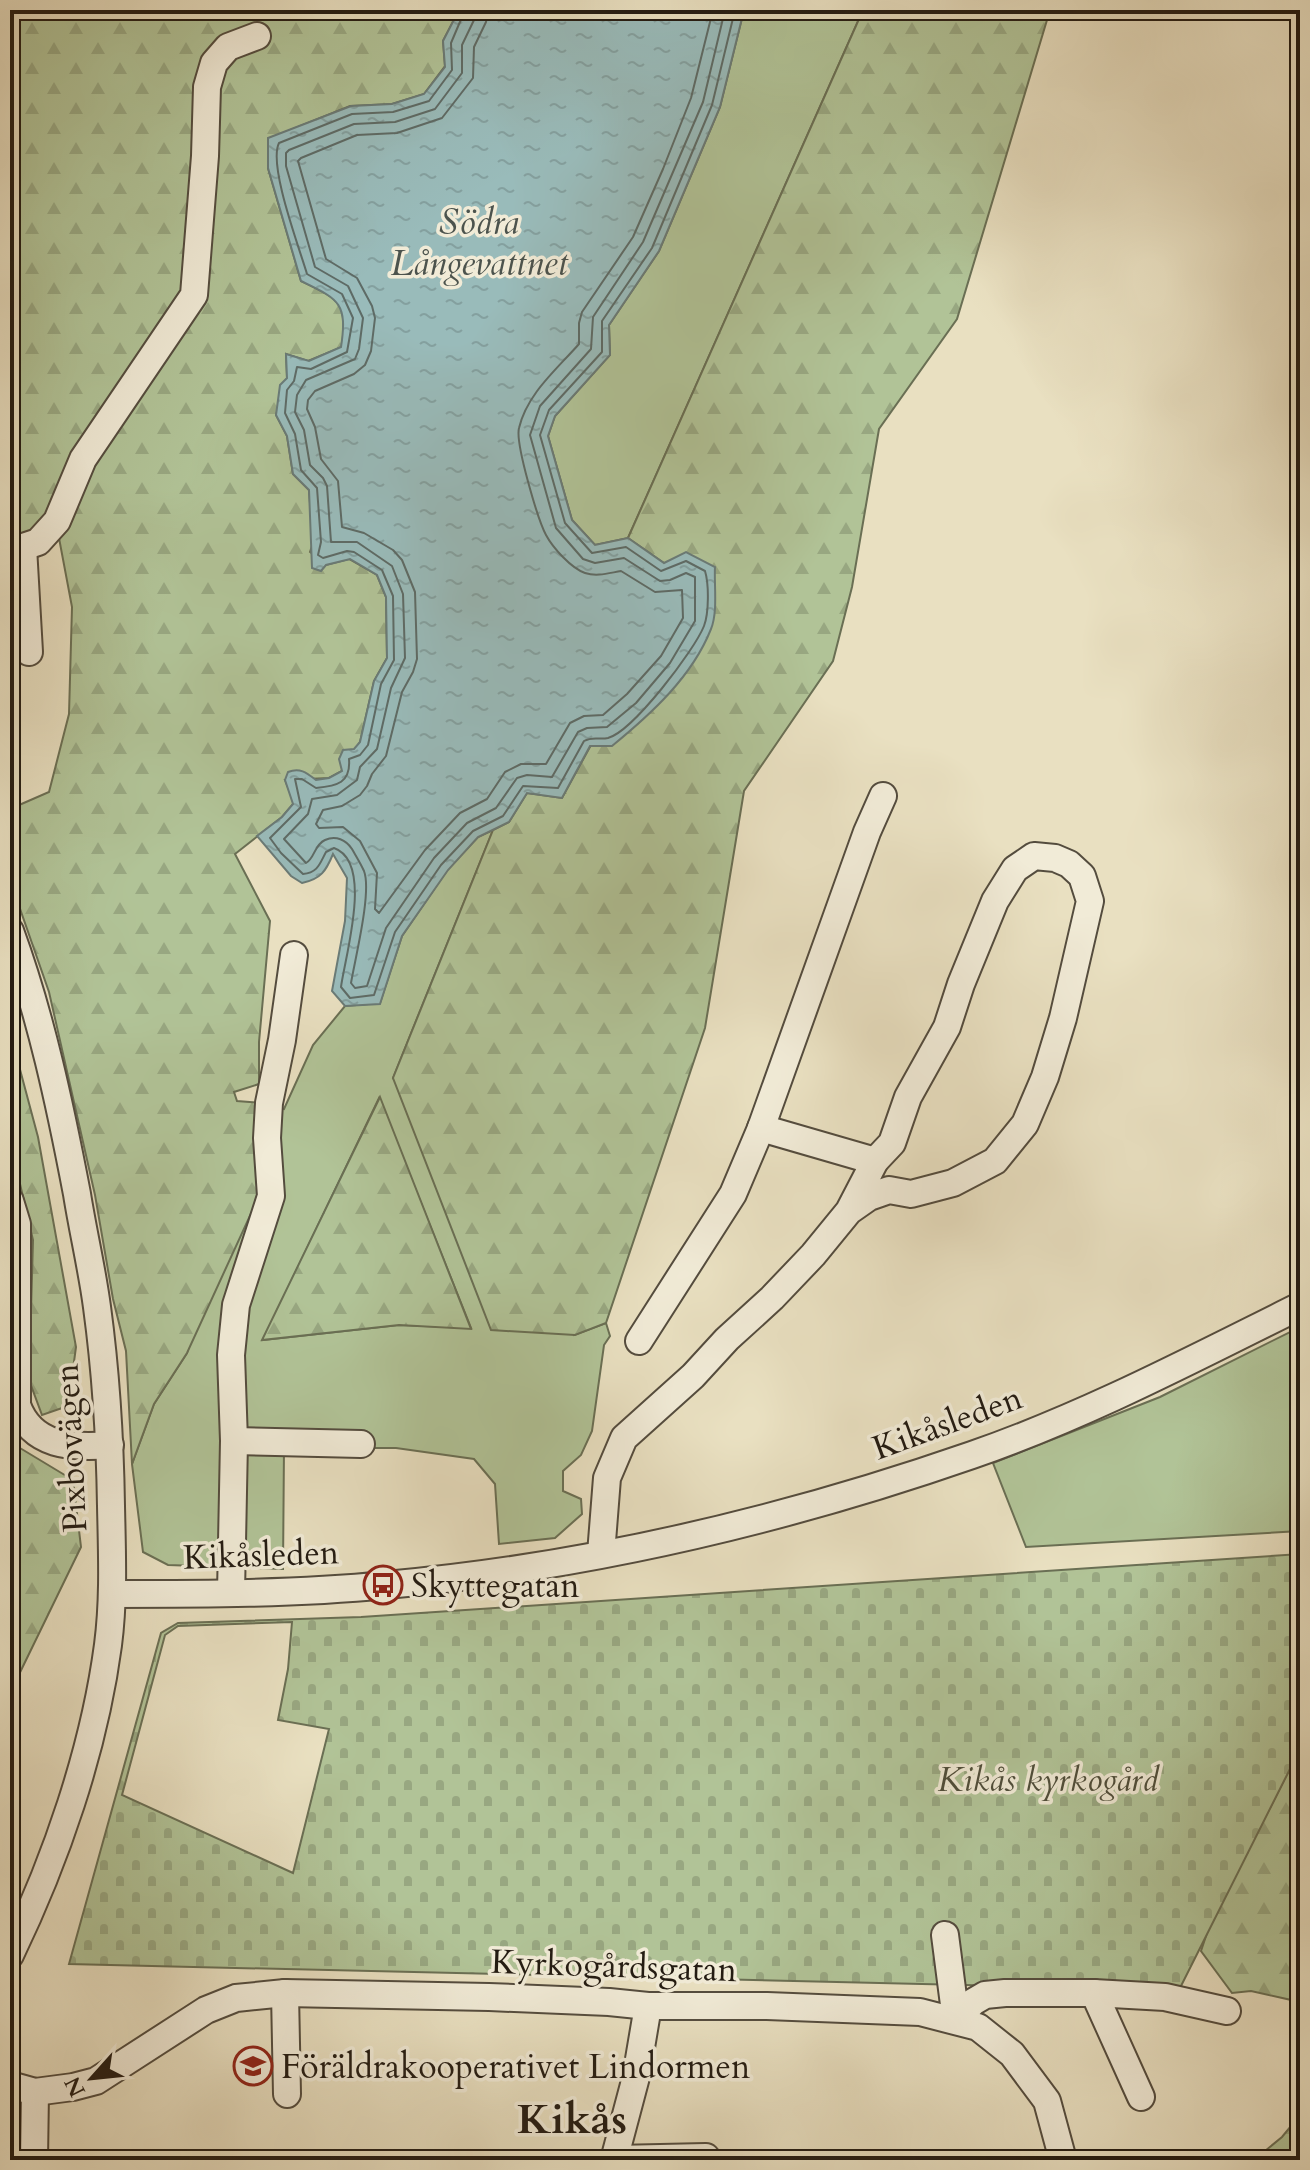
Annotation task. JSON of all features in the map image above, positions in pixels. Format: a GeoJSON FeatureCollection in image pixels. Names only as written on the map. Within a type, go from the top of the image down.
{"type":"FeatureCollection","features":[{"type":"Feature","properties":{"kind":"street"},"geometry":{"type":"LineString","coordinates":[[29,652],[17,547],[38,542],[57,521],[83,459],[194,295],[207,87],[214,63],[228,47],[257,36]]}},
{"type":"Feature","properties":{"kind":"street"},"geometry":{"type":"LineString","coordinates":[[639,1341],[733,1194],[761,1128],[867,832],[883,796]]}},
{"type":"Feature","properties":{"kind":"street"},"geometry":{"type":"LineString","coordinates":[[601,1554],[607,1478],[624,1438],[772,1298],[849,1211],[875,1161],[892,1143],[908,1097],[947,1027],[995,901],[1015,869],[1034,856],[1055,858],[1069,864],[1082,876],[1090,901],[1063,1018],[1045,1077],[1025,1124],[995,1161],[953,1183],[911,1194],[889,1190],[869,1197],[849,1211]]}},
{"type":"Feature","properties":{"kind":"street","name":"Pixbovägen"},"geometry":{"type":"LineString","coordinates":[[10,931],[44,1037],[64,1124],[97,1307],[110,1445],[112,1594],[108,1647],[73,1796],[35,1903],[10,1955]]}},
{"type":"Feature","properties":{"kind":"street"},"geometry":{"type":"LineString","coordinates":[[231,1593],[234,1441],[231,1355],[236,1305],[271,1196],[267,1138],[269,1103],[294,955]]}},
{"type":"Feature","properties":{"kind":"street"},"geometry":{"type":"LineString","coordinates":[[761,1128],[875,1161]]}},
{"type":"Feature","properties":{"kind":"street"},"geometry":{"type":"LineString","coordinates":[[10,1201],[17,1224],[13,1352],[17,1405],[22,1421],[33,1431],[69,1447],[110,1445]]}},
{"type":"Feature","properties":{"kind":"street","name":"Kikåsleden"},"geometry":{"type":"LineString","coordinates":[[112,1594],[231,1593],[399,1584],[601,1554],[740,1526],[975,1455],[1162,1375],[1300,1306]]}},
{"type":"Feature","properties":{"kind":"street"},"geometry":{"type":"LineString","coordinates":[[234,1441],[361,1444]]}},
{"type":"Feature","properties":{"kind":"street"},"geometry":{"type":"LineString","coordinates":[[945,1935],[956,2020]]}},
{"type":"Feature","properties":{"kind":"street"},"geometry":{"type":"LineString","coordinates":[[285,1993],[287,2094]]}},
{"type":"Feature","properties":{"kind":"street","name":"Kyrkogårdsgatan"},"geometry":{"type":"LineString","coordinates":[[22,2088],[73,2087],[96,2081],[206,2010],[244,1997],[285,1993],[920,2012],[978,2027],[1012,2054],[1047,2101],[1063,2160]]}},
{"type":"Feature","properties":{"kind":"street"},"geometry":{"type":"LineString","coordinates":[[956,2020],[973,2002],[985,1995],[1094,1993],[1165,1997],[1227,2011]]}},
{"type":"Feature","properties":{"kind":"street"},"geometry":{"type":"LineString","coordinates":[[1094,1993],[1141,2097]]}},
{"type":"Feature","properties":{"kind":"street"},"geometry":{"type":"LineString","coordinates":[[648,2006],[636,2077],[615,2159],[706,2157]]}},
{"type":"Feature","properties":{"kind":"street"},"geometry":{"type":"LineString","coordinates":[[22,2088],[34,2160]]}},
{"type":"Feature","properties":{"kind":"green space"},"geometry":{"type":"Polygon","coordinates":[[[10,10],[459,10],[443,41],[445,66],[424,94],[392,104],[350,106],[268,139],[268,168],[301,281],[332,298],[342,311],[343,320],[342,347],[308,361],[286,354],[287,378],[276,415],[287,436],[293,474],[309,490],[313,543],[310,552],[326,565],[349,559],[377,575],[386,597],[387,658],[374,681],[360,742],[342,771],[329,778],[285,780],[294,803],[282,817],[235,854],[270,921],[259,1042],[259,1084],[234,1092],[237,1101],[264,1103],[259,1196],[187,1353],[154,1404],[132,1464],[126,1351],[113,1299],[95,1195],[49,992],[10,880],[10,809],[49,792],[69,714],[72,607],[59,538],[10,538],[10,10]]]}},
{"type":"Feature","properties":{"kind":"green space"},"geometry":{"type":"Polygon","coordinates":[[[744,10],[863,10],[628,538],[595,545],[572,520],[548,436],[555,416],[610,355],[609,325],[659,251],[720,107],[744,10]]]}},
{"type":"Feature","properties":{"kind":"green space"},"geometry":{"type":"Polygon","coordinates":[[[863,10],[1050,10],[957,319],[879,429],[852,587],[833,661],[744,791],[705,1028],[606,1323],[575,1335],[491,1330],[393,1078],[493,830],[509,822],[527,793],[562,798],[591,745],[664,563],[628,538],[863,10]]]}},
{"type":"Feature","properties":{"kind":"green space"},"geometry":{"type":"Polygon","coordinates":[[[493,830],[393,1078],[574,1335],[606,1323],[610,1336],[604,1345],[592,1431],[581,1455],[563,1471],[563,1491],[581,1499],[582,1514],[555,1538],[499,1544],[495,1484],[474,1459],[396,1448],[284,1448],[283,1569],[168,1565],[143,1552],[132,1464],[154,1404],[187,1353],[264,1103],[284,1109],[313,1045],[345,1006],[380,1003],[402,936],[448,869],[478,837],[493,830]],[[379,1098],[263,1340],[399,1325],[471,1328],[379,1098]]]}},
{"type":"Feature","properties":{"kind":"green space"},"geometry":{"type":"Polygon","coordinates":[[[10,1032],[38,1137],[76,1347],[68,1406],[42,1415],[29,1380],[33,1240],[17,1171],[10,1164],[10,1032]]]}},
{"type":"Feature","properties":{"kind":"green space"},"geometry":{"type":"Polygon","coordinates":[[[380,1097],[471,1329],[399,1325],[262,1340],[380,1097]]]}},
{"type":"Feature","properties":{"kind":"green space"},"geometry":{"type":"Polygon","coordinates":[[[1300,1327],[1300,1531],[1026,1547],[993,1463],[1160,1397],[1300,1327]]]}},
{"type":"Feature","properties":{"kind":"green space"},"geometry":{"type":"Polygon","coordinates":[[[10,1442],[73,1480],[81,1547],[10,1693],[10,1442]]]}},
{"type":"Feature","properties":{"kind":"green space","name":"Kikås kyrkogård"},"geometry":{"type":"Polygon","coordinates":[[[1300,1554],[1300,1749],[1179,1990],[69,1964],[161,1633],[178,1623],[361,1617],[1300,1554]],[[292,1622],[178,1626],[165,1635],[122,1795],[293,1873],[329,1729],[278,1720],[288,1669],[292,1622]]]}},
{"type":"Feature","properties":{"kind":"green space"},"geometry":{"type":"Polygon","coordinates":[[[1300,1749],[1300,2015],[1291,2000],[1251,1991],[1232,1993],[1201,1951],[1209,1927],[1300,1749]]]}},
{"type":"Feature","properties":{"kind":"green space"},"geometry":{"type":"Polygon","coordinates":[[[1300,2115],[1300,2160],[1254,2160],[1282,2137],[1300,2115]]]}},
{"type":"Feature","properties":{"kind":"water","name":"Södra Långevattnet"},"geometry":{"type":"Polygon","coordinates":[[[459,10],[744,10],[720,107],[659,251],[609,325],[610,355],[555,416],[548,436],[572,520],[595,545],[628,538],[664,563],[686,552],[715,567],[714,615],[703,646],[682,679],[612,746],[590,746],[562,798],[527,793],[509,822],[478,837],[448,870],[402,936],[380,1004],[345,1006],[332,991],[345,921],[347,878],[333,854],[322,873],[302,883],[291,876],[257,836],[282,817],[293,804],[285,780],[288,772],[300,770],[316,780],[329,778],[342,771],[339,759],[343,750],[354,749],[360,742],[374,681],[387,658],[386,597],[377,575],[350,559],[326,565],[321,571],[312,568],[309,490],[293,474],[287,436],[276,415],[280,385],[287,378],[286,354],[309,361],[341,347],[343,320],[338,304],[332,298],[301,281],[268,168],[268,138],[351,106],[392,104],[424,94],[445,67],[443,41],[459,10]]]}},
{"type":"Feature","properties":{"kind":"place","name":"Skyttegatan"},"geometry":{"type":"Point","coordinates":[383,1585]}},
{"type":"Feature","properties":{"kind":"place","name":"Föräldrakooperativet Lindormen"},"geometry":{"type":"Point","coordinates":[253,2066]}},
{"type":"Feature","properties":{"kind":"district","name":"Kikås"},"geometry":{"type":"Point","coordinates":[572,2118]}}]}
